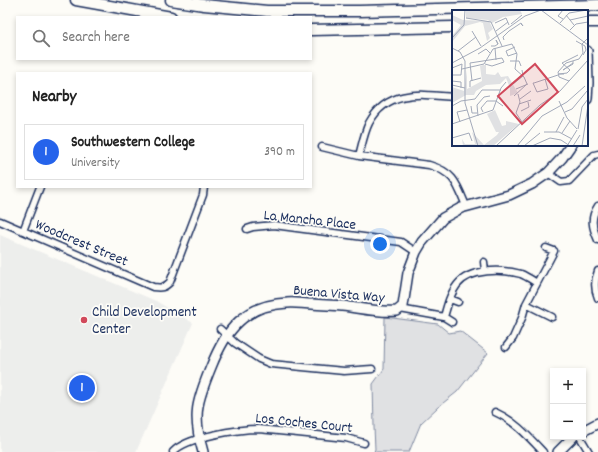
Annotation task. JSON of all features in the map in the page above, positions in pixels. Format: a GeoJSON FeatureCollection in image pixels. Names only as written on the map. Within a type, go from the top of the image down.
{"type":"FeatureCollection","features":[{"type":"Feature","properties":{"kind":"main road"},"geometry":{"type":"LineString","coordinates":[[76,0],[165,16]]}},
{"type":"Feature","properties":{"kind":"main road"},"geometry":{"type":"LineString","coordinates":[[171,0],[204,5],[267,11],[586,8],[598,5]]}},
{"type":"Feature","properties":{"kind":"main road"},"geometry":{"type":"LineString","coordinates":[[312,30],[452,26]]}},
{"type":"Feature","properties":{"kind":"street"},"geometry":{"type":"LineString","coordinates":[[359,156],[369,123],[378,110],[389,101],[396,98],[417,94],[452,97]]}},
{"type":"Feature","properties":{"kind":"street","name":"Buena Vista Way"},"geometry":{"type":"LineString","coordinates":[[203,452],[196,426],[198,404],[203,385],[223,332],[246,315],[261,307],[290,302],[394,312],[400,309],[404,300],[408,273],[416,252],[443,218],[466,206],[509,195],[532,184],[548,173],[562,158],[570,146]]}},
{"type":"Feature","properties":{"kind":"street"},"geometry":{"type":"LineString","coordinates":[[322,147],[359,156],[440,168],[450,175],[456,182],[466,206]]}},
{"type":"Feature","properties":{"kind":"street"},"geometry":{"type":"LineString","coordinates":[[548,173],[561,182],[569,181],[594,155],[598,154]]}},
{"type":"Feature","properties":{"kind":"street"},"geometry":{"type":"LineString","coordinates":[[23,231],[40,188]]}},
{"type":"Feature","properties":{"kind":"street","name":"Woodcrest Street"},"geometry":{"type":"LineString","coordinates":[[0,221],[153,287],[161,288],[170,282],[203,195],[204,188]]}},
{"type":"Feature","properties":{"kind":"street"},"geometry":{"type":"LineString","coordinates":[[598,206],[592,220],[593,229],[598,240]]}},
{"type":"Feature","properties":{"kind":"street","name":"La Mancha Place"},"geometry":{"type":"LineString","coordinates":[[247,229],[274,225],[401,242],[416,252]]}},
{"type":"Feature","properties":{"kind":"street"},"geometry":{"type":"LineString","coordinates":[[506,347],[513,338],[522,318],[526,304],[554,251],[546,248]]}},
{"type":"Feature","properties":{"kind":"street"},"geometry":{"type":"LineString","coordinates":[[484,262],[485,271]]}},
{"type":"Feature","properties":{"kind":"street"},"geometry":{"type":"LineString","coordinates":[[444,317],[450,299],[457,285],[464,278],[476,273],[494,270],[522,274],[537,283]]}},
{"type":"Feature","properties":{"kind":"street"},"geometry":{"type":"LineString","coordinates":[[598,271],[594,289],[598,298]]}},
{"type":"Feature","properties":{"kind":"street"},"geometry":{"type":"LineString","coordinates":[[450,299],[458,302]]}},
{"type":"Feature","properties":{"kind":"street"},"geometry":{"type":"LineString","coordinates":[[526,304],[552,317]]}},
{"type":"Feature","properties":{"kind":"street"},"geometry":{"type":"LineString","coordinates":[[400,309],[444,317],[452,322]]}},
{"type":"Feature","properties":{"kind":"street"},"geometry":{"type":"LineString","coordinates":[[223,332],[235,343],[259,359],[271,364],[344,371],[372,369]]}},
{"type":"Feature","properties":{"kind":"street"},"geometry":{"type":"LineString","coordinates":[[495,412],[517,425],[543,452]]}},
{"type":"Feature","properties":{"kind":"street"},"geometry":{"type":"LineString","coordinates":[[586,429],[598,423]]}},
{"type":"Feature","properties":{"kind":"street","name":"Los Coches Court"},"geometry":{"type":"LineString","coordinates":[[173,452],[181,445],[199,439],[244,430],[259,429],[346,438],[364,442]]}},
{"type":"Feature","properties":{"kind":"street"},"geometry":{"type":"LineString","coordinates":[[558,452],[570,440]]}},
{"type":"Feature","properties":{"kind":"street"},"geometry":{"type":"LineString","coordinates":[[582,440],[589,452]]}},
{"type":"Feature","properties":{"kind":"shaded area"},"geometry":{"type":"Polygon","coordinates":[[[0,235],[156,301],[193,323],[136,452],[0,452],[0,235]]]}},
{"type":"Feature","properties":{"kind":"shaded area"},"geometry":{"type":"Polygon","coordinates":[[[385,317],[438,324],[449,333],[460,331],[488,353],[457,392],[421,423],[409,452],[374,452],[373,384],[384,369],[385,317]]]}},
{"type":"Feature","properties":{"kind":"place","name":"Child Development Center"},"geometry":{"type":"Point","coordinates":[84,320]}},
{"type":"Feature","properties":{"kind":"place","name":"Southwestern College"},"geometry":{"type":"Point","coordinates":[82,388]}}]}
